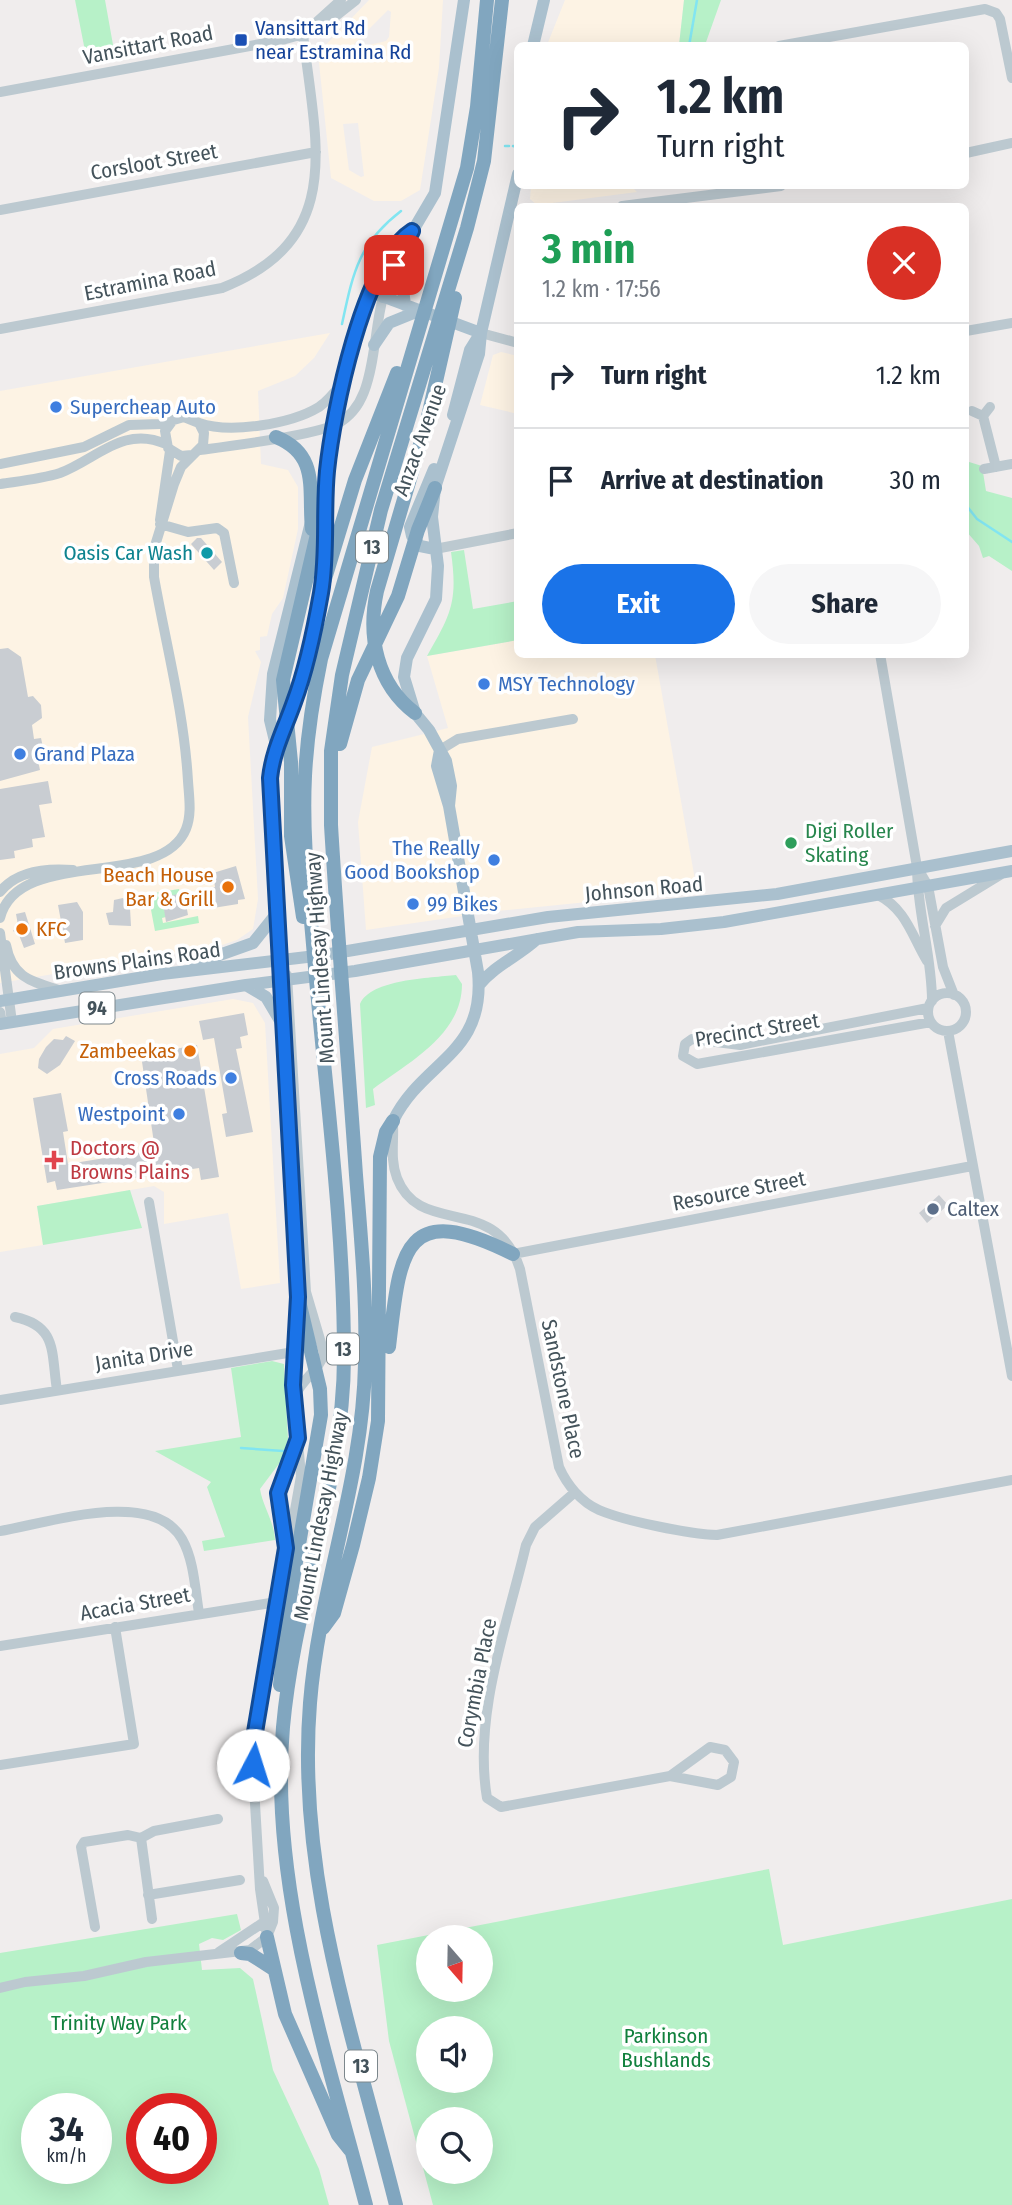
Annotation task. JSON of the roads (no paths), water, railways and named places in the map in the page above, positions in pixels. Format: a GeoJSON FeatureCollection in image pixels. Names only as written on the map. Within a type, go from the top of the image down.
{"type":"FeatureCollection","features":[{"type":"Feature","properties":{"kind":"highway","name":"Mount Lindesay Highway"},"geometry":{"type":"LineString","coordinates":[[396,2205],[326,1927],[314,1864],[307,1768],[310,1700],[320,1632],[354,1479],[365,1367],[364,1288],[331,825],[332,768],[335,719],[359,598],[381,510],[436,349],[460,197],[473,138],[487,0]]}},
{"type":"Feature","properties":{"kind":"highway","name":"Mount Lindesay Highway"},"geometry":{"type":"LineString","coordinates":[[353,2154],[298,1933],[284,1837],[283,1727],[299,1623],[331,1480],[342,1387],[342,1287],[304,809],[308,736],[315,689],[332,617],[415,342],[454,272],[484,161],[502,0]]}},
{"type":"Feature","properties":{"kind":"highway"},"geometry":{"type":"LineString","coordinates":[[321,592],[355,480],[405,352],[415,342]]}},
{"type":"Feature","properties":{"kind":"highway"},"geometry":{"type":"LineString","coordinates":[[415,713],[393,692],[377,655],[373,637],[377,591],[427,421],[436,349]]}},
{"type":"Feature","properties":{"kind":"highway"},"geometry":{"type":"LineString","coordinates":[[276,437],[295,446],[304,457],[310,481],[311,522],[315,547]]}},
{"type":"Feature","properties":{"kind":"highway"},"geometry":{"type":"LineString","coordinates":[[332,768],[354,690],[398,597],[435,488]]}},
{"type":"Feature","properties":{"kind":"highway"},"geometry":{"type":"LineString","coordinates":[[312,933],[304,924],[293,857],[282,744],[283,700],[285,666],[325,500]]}},
{"type":"Feature","properties":{"kind":"highway"},"geometry":{"type":"LineString","coordinates":[[380,1396],[380,1157],[386,1132],[393,1121]]}},
{"type":"Feature","properties":{"kind":"highway"},"geometry":{"type":"LineString","coordinates":[[320,1632],[334,1613],[362,1510],[385,1378],[399,1268],[410,1247],[430,1234],[458,1232],[478,1236],[513,1254]]}},
{"type":"Feature","properties":{"kind":"highway"},"geometry":{"type":"LineString","coordinates":[[283,1727],[279,1710],[284,1639],[321,1415],[320,1389],[298,1297]]}},
{"type":"Feature","properties":{"kind":"highway"},"geometry":{"type":"LineString","coordinates":[[267,1937],[272,1968],[289,2025],[338,2135],[353,2154]]}},
{"type":"Feature","properties":{"kind":"highway"},"geometry":{"type":"LineString","coordinates":[[241,1953],[250,1954],[272,1968]]}},
{"type":"Feature","properties":{"kind":"highway","name":"13"},"geometry":{"type":"LineString","coordinates":[[353,2154],[366,2205]]}},
{"type":"Feature","properties":{"kind":"main road","name":"Mount Lindesay Highway"},"geometry":{"type":"LineString","coordinates":[[455,0],[454,29],[457,42]]}},
{"type":"Feature","properties":{"kind":"main road","name":"Mount Lindesay Highway"},"geometry":{"type":"LineString","coordinates":[[383,297],[398,256],[435,193],[464,0]]}},
{"type":"Feature","properties":{"kind":"main road"},"geometry":{"type":"LineString","coordinates":[[534,42],[544,0]]}},
{"type":"Feature","properties":{"kind":"main road","name":"Anzac Avenue"},"geometry":{"type":"LineString","coordinates":[[470,929],[449,806],[451,786],[440,750],[415,713],[405,686],[405,667],[436,599],[438,578],[432,517],[435,488],[480,354],[481,333],[514,218]]}},
{"type":"Feature","properties":{"kind":"main road","name":"Mount Lindesay Highway"},"geometry":{"type":"LineString","coordinates":[[298,1297],[282,1025],[284,980],[279,961],[269,800],[321,592],[325,500],[334,425],[344,381],[370,292],[389,252],[398,240],[412,231]]}},
{"type":"Feature","properties":{"kind":"main road"},"geometry":{"type":"LineString","coordinates":[[398,256],[405,304]]}},
{"type":"Feature","properties":{"kind":"main road"},"geometry":{"type":"LineString","coordinates":[[370,292],[481,333]]}},
{"type":"Feature","properties":{"kind":"main road"},"geometry":{"type":"LineString","coordinates":[[374,345],[388,323],[421,310]]}},
{"type":"Feature","properties":{"kind":"main road","name":"Anzac Avenue"},"geometry":{"type":"LineString","coordinates":[[415,541],[411,522],[448,433],[470,350],[481,333]]}},
{"type":"Feature","properties":{"kind":"main road"},"geometry":{"type":"LineString","coordinates":[[282,744],[270,720],[273,674],[311,522]]}},
{"type":"Feature","properties":{"kind":"main road"},"geometry":{"type":"LineString","coordinates":[[415,541],[420,546],[435,549]]}},
{"type":"Feature","properties":{"kind":"main road","name":"Johnson Road"},"geometry":{"type":"LineString","coordinates":[[279,961],[559,915],[777,894],[1012,851]]}},
{"type":"Feature","properties":{"kind":"main road","name":"Johnson Road"},"geometry":{"type":"LineString","coordinates":[[284,980],[355,971],[474,948],[578,932],[661,929],[724,922],[1008,872]]}},
{"type":"Feature","properties":{"kind":"main road"},"geometry":{"type":"LineString","coordinates":[[192,970],[211,958],[253,943],[277,913]]}},
{"type":"Feature","properties":{"kind":"main road"},"geometry":{"type":"LineString","coordinates":[[393,1121],[412,1090],[452,1055],[474,1018],[479,985],[470,929]]}},
{"type":"Feature","properties":{"kind":"main road"},"geometry":{"type":"LineString","coordinates":[[479,985],[489,973],[523,953],[537,938]]}},
{"type":"Feature","properties":{"kind":"main road","name":"Browns Plains Road"},"geometry":{"type":"LineString","coordinates":[[4,1000],[192,970],[279,961]]}},
{"type":"Feature","properties":{"kind":"main road","name":"Browns Plains Road"},"geometry":{"type":"LineString","coordinates":[[4,1020],[284,980]]}},
{"type":"Feature","properties":{"kind":"main road"},"geometry":{"type":"LineString","coordinates":[[246,985],[266,997],[282,1025]]}},
{"type":"Feature","properties":{"kind":"street"},"geometry":{"type":"LineString","coordinates":[[303,34],[341,0]]}},
{"type":"Feature","properties":{"kind":"street","name":"Vansittart Road"},"geometry":{"type":"LineString","coordinates":[[0,92],[303,34],[318,30],[333,21],[356,0]]}},
{"type":"Feature","properties":{"kind":"street"},"geometry":{"type":"LineString","coordinates":[[801,42],[985,9],[996,13],[1000,19],[1012,78]]}},
{"type":"Feature","properties":{"kind":"street","name":"Estramina Road"},"geometry":{"type":"LineString","coordinates":[[0,329],[222,288],[250,277],[272,261],[292,240],[304,218],[316,175],[316,152],[303,34]]}},
{"type":"Feature","properties":{"kind":"street"},"geometry":{"type":"LineString","coordinates":[[969,152],[1012,143]]}},
{"type":"Feature","properties":{"kind":"street","name":"Corsloot Street"},"geometry":{"type":"LineString","coordinates":[[0,210],[316,152]]}},
{"type":"Feature","properties":{"kind":"street"},"geometry":{"type":"LineString","coordinates":[[646,203],[756,189]]}},
{"type":"Feature","properties":{"kind":"street","name":"Mount Lindesay Highway"},"geometry":{"type":"LineString","coordinates":[[334,425],[359,403],[366,386],[383,297]]}},
{"type":"Feature","properties":{"kind":"street"},"geometry":{"type":"LineString","coordinates":[[969,330],[1012,323]]}},
{"type":"Feature","properties":{"kind":"street"},"geometry":{"type":"LineString","coordinates":[[481,333],[514,342]]}},
{"type":"Feature","properties":{"kind":"street"},"geometry":{"type":"LineString","coordinates":[[0,464],[84,447],[130,425],[160,424],[189,417],[214,428],[233,428],[295,417],[321,406],[344,381]]}},
{"type":"Feature","properties":{"kind":"street"},"geometry":{"type":"LineString","coordinates":[[972,411],[987,412],[996,467]]}},
{"type":"Feature","properties":{"kind":"street"},"geometry":{"type":"LineString","coordinates":[[160,524],[168,447],[165,431],[173,420]]}},
{"type":"Feature","properties":{"kind":"street"},"geometry":{"type":"LineString","coordinates":[[0,918],[2,907],[22,887],[80,871],[153,857],[176,843],[186,830],[190,810],[186,748],[155,577],[154,549],[160,524],[181,467],[204,439],[199,423]]}},
{"type":"Feature","properties":{"kind":"street"},"geometry":{"type":"LineString","coordinates":[[0,484],[62,472],[111,445],[133,437],[151,437],[181,456],[334,425]]}},
{"type":"Feature","properties":{"kind":"street"},"geometry":{"type":"LineString","coordinates":[[984,469],[1012,464]]}},
{"type":"Feature","properties":{"kind":"street"},"geometry":{"type":"LineString","coordinates":[[160,524],[188,532],[217,528],[225,533],[234,583]]}},
{"type":"Feature","properties":{"kind":"street"},"geometry":{"type":"LineString","coordinates":[[435,549],[514,535]]}},
{"type":"Feature","properties":{"kind":"street"},"geometry":{"type":"LineString","coordinates":[[881,658],[917,867],[935,926],[943,967],[954,995],[965,1005],[966,1016],[960,1026],[948,1031],[939,1030],[930,1022],[931,967],[922,887]]}},
{"type":"Feature","properties":{"kind":"street"},"geometry":{"type":"LineString","coordinates":[[440,750],[458,739],[573,719]]}},
{"type":"Feature","properties":{"kind":"street"},"geometry":{"type":"LineString","coordinates":[[0,892],[22,876],[49,868],[80,871]]}},
{"type":"Feature","properties":{"kind":"street"},"geometry":{"type":"LineString","coordinates":[[935,926],[951,904],[1008,872]]}},
{"type":"Feature","properties":{"kind":"street"},"geometry":{"type":"LineString","coordinates":[[878,895],[889,900],[904,916],[931,967]]}},
{"type":"Feature","properties":{"kind":"street"},"geometry":{"type":"LineString","coordinates":[[0,935],[6,942],[11,965],[19,975],[60,990]]}},
{"type":"Feature","properties":{"kind":"street"},"geometry":{"type":"LineString","coordinates":[[0,935],[4,1020]]}},
{"type":"Feature","properties":{"kind":"street","name":"Mount Lindesay Highway"},"geometry":{"type":"LineString","coordinates":[[284,980],[306,1292],[324,1353],[314,1370],[300,1384],[296,1395]]}},
{"type":"Feature","properties":{"kind":"street"},"geometry":{"type":"LineString","coordinates":[[930,1005],[942,994],[954,995]]}},
{"type":"Feature","properties":{"kind":"street","name":"Precinct Street"},"geometry":{"type":"LineString","coordinates":[[930,1005],[885,1017],[740,1045],[692,1040],[685,1044],[683,1056],[697,1064],[930,1022]]}},
{"type":"Feature","properties":{"kind":"street"},"geometry":{"type":"LineString","coordinates":[[885,1017],[886,1029]]}},
{"type":"Feature","properties":{"kind":"street"},"geometry":{"type":"LineString","coordinates":[[948,1031],[1012,1376]]}},
{"type":"Feature","properties":{"kind":"street","name":"Sandstone Place"},"geometry":{"type":"LineString","coordinates":[[393,1121],[394,1170],[408,1197],[432,1211],[489,1226],[506,1239],[520,1269],[559,1467],[574,1493]]}},
{"type":"Feature","properties":{"kind":"street","name":"Resource Street"},"geometry":{"type":"LineString","coordinates":[[513,1254],[972,1166]]}},
{"type":"Feature","properties":{"kind":"street"},"geometry":{"type":"LineString","coordinates":[[149,1202],[178,1370]]}},
{"type":"Feature","properties":{"kind":"street","name":"Mount Lindesay Highway"},"geometry":{"type":"LineString","coordinates":[[267,1937],[253,1752],[286,1548],[301,1476],[296,1395],[293,1385],[298,1297]]}},
{"type":"Feature","properties":{"kind":"street"},"geometry":{"type":"LineString","coordinates":[[15,1317],[34,1321],[43,1327],[48,1336],[57,1390]]}},
{"type":"Feature","properties":{"kind":"street","name":"Janita Drive"},"geometry":{"type":"LineString","coordinates":[[0,1400],[295,1352]]}},
{"type":"Feature","properties":{"kind":"street","name":"Mount Lindesay Highway"},"geometry":{"type":"LineString","coordinates":[[286,1548],[278,1503],[279,1487],[298,1438]]}},
{"type":"Feature","properties":{"kind":"street"},"geometry":{"type":"LineString","coordinates":[[574,1493],[598,1510],[695,1534],[717,1535],[1012,1480]]}},
{"type":"Feature","properties":{"kind":"street","name":"Corymbia Place"},"geometry":{"type":"LineString","coordinates":[[574,1493],[535,1527],[526,1545],[491,1692],[482,1766],[488,1798],[501,1807],[670,1776],[718,1785],[731,1777],[734,1762],[725,1750],[710,1747],[670,1776]]}},
{"type":"Feature","properties":{"kind":"street"},"geometry":{"type":"LineString","coordinates":[[278,1503],[286,1504],[297,1497]]}},
{"type":"Feature","properties":{"kind":"street"},"geometry":{"type":"LineString","coordinates":[[0,1531],[116,1511],[152,1513],[170,1524],[182,1538],[189,1558],[199,1613]]}},
{"type":"Feature","properties":{"kind":"street","name":"Acacia Street"},"geometry":{"type":"LineString","coordinates":[[0,1646],[277,1602]]}},
{"type":"Feature","properties":{"kind":"street"},"geometry":{"type":"LineString","coordinates":[[0,1765],[134,1744],[115,1627]]}},
{"type":"Feature","properties":{"kind":"street"},"geometry":{"type":"LineString","coordinates":[[94,1927],[81,1847],[84,1842],[128,1835],[141,1838],[154,1831],[218,1819]]}},
{"type":"Feature","properties":{"kind":"street"},"geometry":{"type":"LineString","coordinates":[[141,1838],[152,1919]]}},
{"type":"Feature","properties":{"kind":"street","name":"Mount Lindesay Highway"},"geometry":{"type":"LineString","coordinates":[[261,1877],[274,1908],[274,1922],[267,1937]]}},
{"type":"Feature","properties":{"kind":"street"},"geometry":{"type":"LineString","coordinates":[[148,1895],[240,1880]]}},
{"type":"Feature","properties":{"kind":"street"},"geometry":{"type":"LineString","coordinates":[[219,1952],[264,1922]]}},
{"type":"Feature","properties":{"kind":"street"},"geometry":{"type":"LineString","coordinates":[[0,1988],[219,1952],[241,1953],[256,1947],[267,1937]]}},
{"type":"Feature","properties":{"kind":"waterway"},"geometry":{"type":"LineString","coordinates":[[690,42],[697,0]]}},
{"type":"Feature","properties":{"kind":"waterway"},"geometry":{"type":"LineString","coordinates":[[342,324],[354,275],[366,248],[375,235],[401,211]]}},
{"type":"Feature","properties":{"kind":"waterway"},"geometry":{"type":"LineString","coordinates":[[969,509],[977,519],[1012,542]]}},
{"type":"Feature","properties":{"kind":"waterway"},"geometry":{"type":"LineString","coordinates":[[241,1448],[283,1451]]}},
{"type":"Feature","properties":{"kind":"place","name":"Vansittart Rd near Estramina Rd"},"geometry":{"type":"Point","coordinates":[241,40]}},
{"type":"Feature","properties":{"kind":"place","name":"Supercheap Auto"},"geometry":{"type":"Point","coordinates":[56,407]}},
{"type":"Feature","properties":{"kind":"place","name":"Oasis Car Wash"},"geometry":{"type":"Point","coordinates":[207,553]}},
{"type":"Feature","properties":{"kind":"place","name":"MSY Technology"},"geometry":{"type":"Point","coordinates":[484,684]}},
{"type":"Feature","properties":{"kind":"place","name":"Grand Plaza"},"geometry":{"type":"Point","coordinates":[20,754]}},
{"type":"Feature","properties":{"kind":"place","name":"Digi Roller Skating"},"geometry":{"type":"Point","coordinates":[791,843]}},
{"type":"Feature","properties":{"kind":"place","name":"The Really Good Bookshop"},"geometry":{"type":"Point","coordinates":[494,860]}},
{"type":"Feature","properties":{"kind":"place","name":"Beach House Bar & Grill"},"geometry":{"type":"Point","coordinates":[228,887]}},
{"type":"Feature","properties":{"kind":"place","name":"99 Bikes"},"geometry":{"type":"Point","coordinates":[413,904]}},
{"type":"Feature","properties":{"kind":"place","name":"KFC"},"geometry":{"type":"Point","coordinates":[22,929]}},
{"type":"Feature","properties":{"kind":"place","name":"Zambeekas"},"geometry":{"type":"Point","coordinates":[190,1051]}},
{"type":"Feature","properties":{"kind":"place","name":"Cross Roads"},"geometry":{"type":"Point","coordinates":[231,1078]}},
{"type":"Feature","properties":{"kind":"place","name":"Westpoint"},"geometry":{"type":"Point","coordinates":[179,1114]}},
{"type":"Feature","properties":{"kind":"place","name":"Doctors @ Browns Plains"},"geometry":{"type":"Point","coordinates":[54,1160]}},
{"type":"Feature","properties":{"kind":"place","name":"Caltex"},"geometry":{"type":"Point","coordinates":[933,1209]}},
{"type":"Feature","properties":{"kind":"park label","name":"Trinity Way Park"},"geometry":{"type":"Point","coordinates":[119,2023]}},
{"type":"Feature","properties":{"kind":"park label","name":"Parkinson Bushlands"},"geometry":{"type":"Point","coordinates":[666,2048]}}]}
